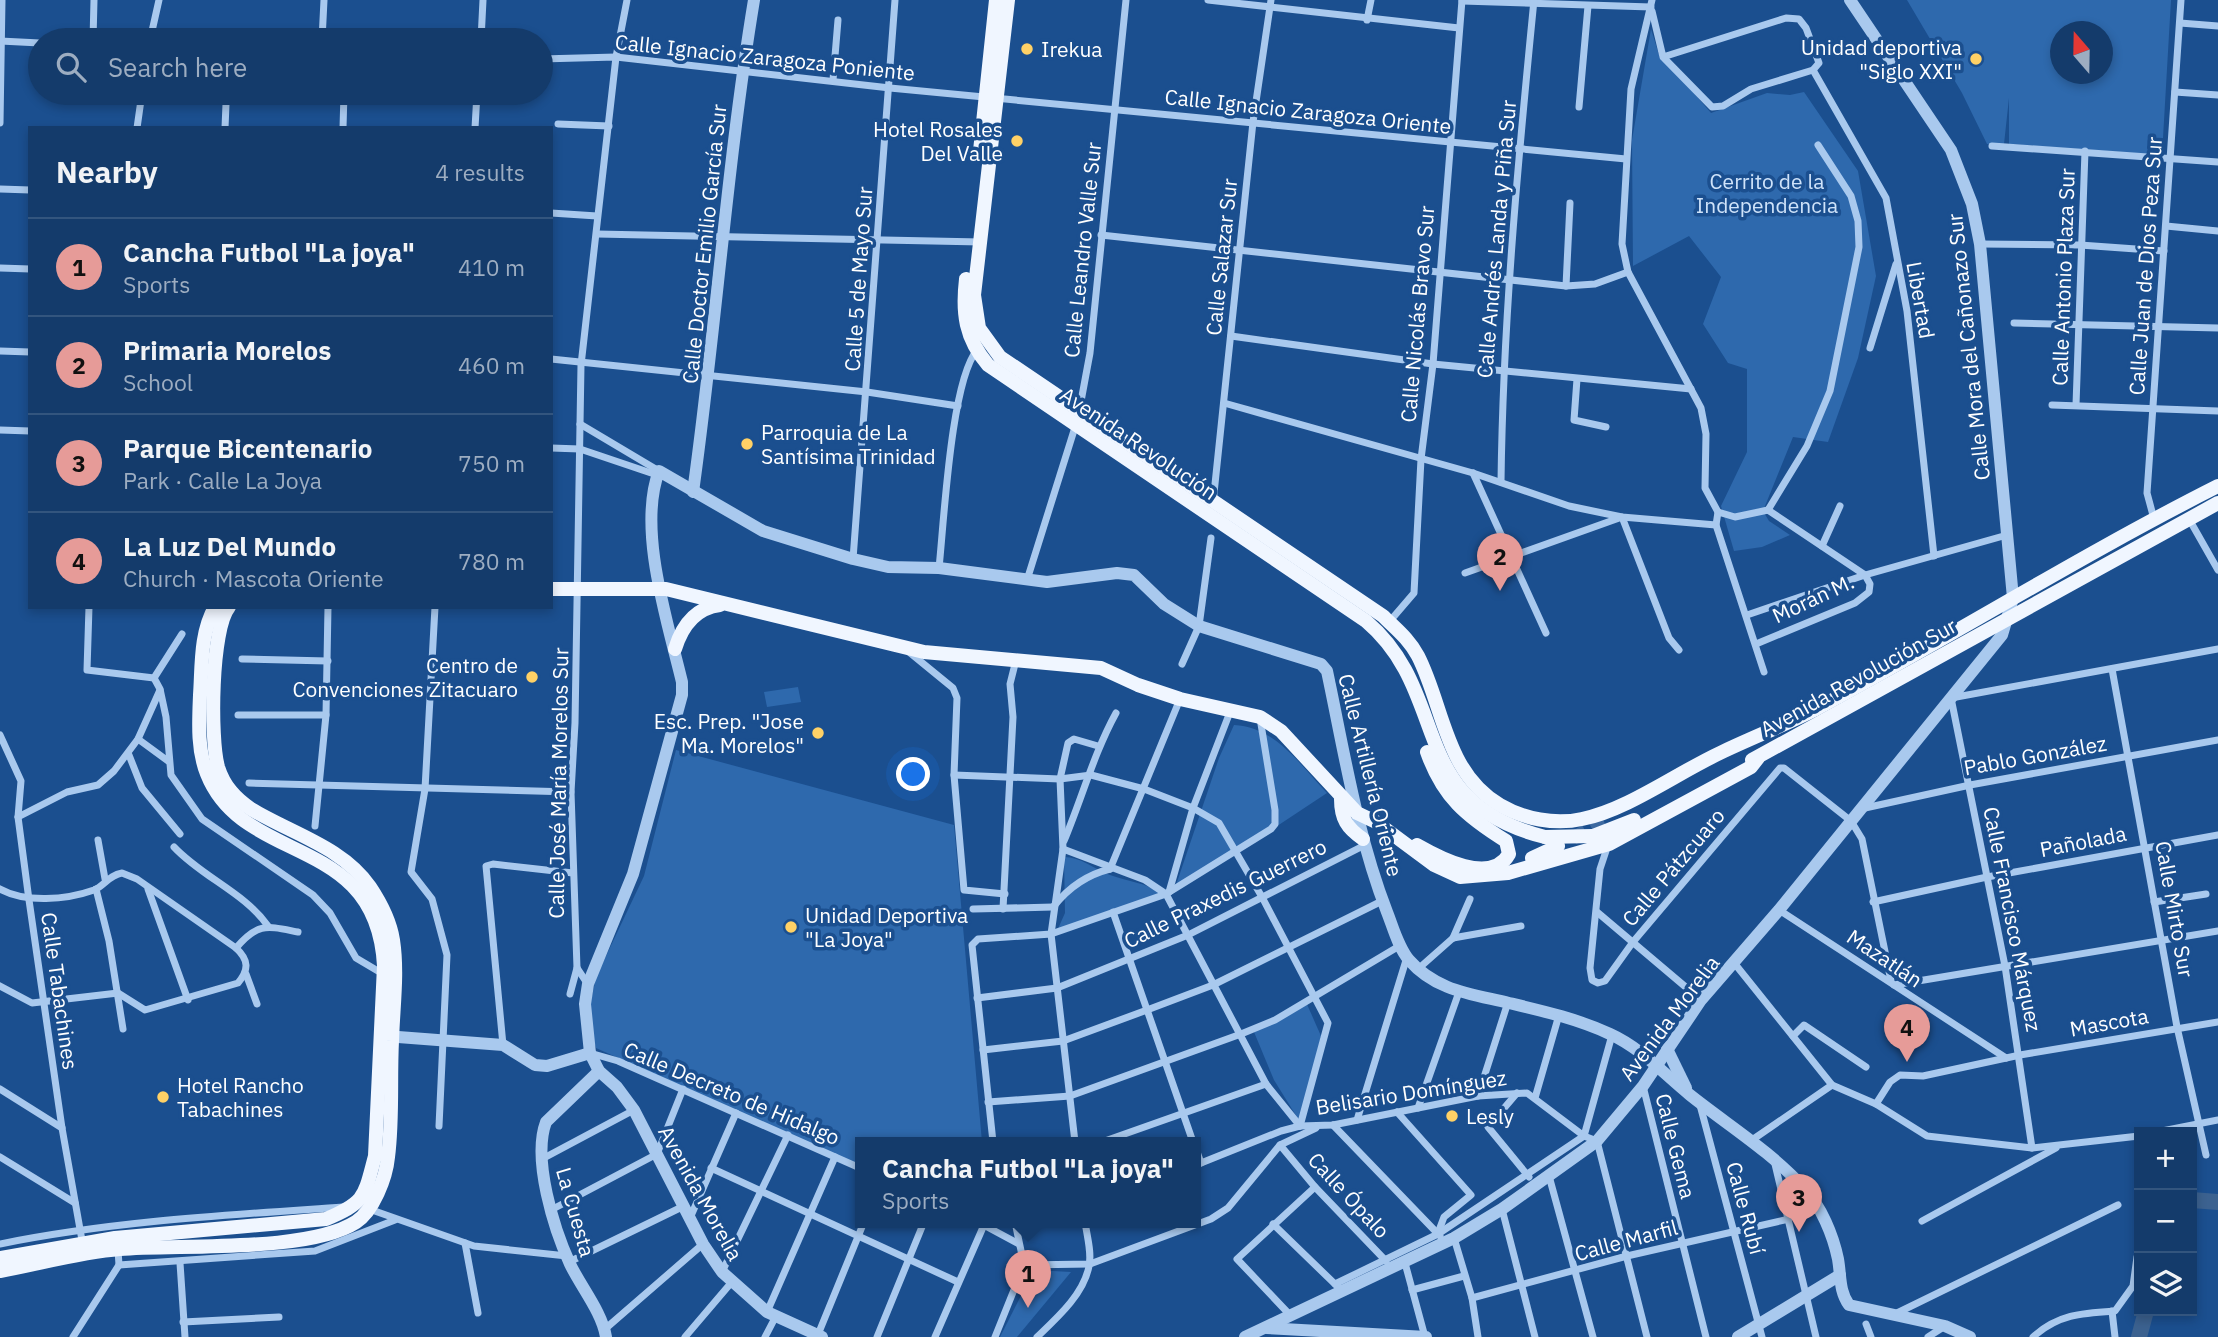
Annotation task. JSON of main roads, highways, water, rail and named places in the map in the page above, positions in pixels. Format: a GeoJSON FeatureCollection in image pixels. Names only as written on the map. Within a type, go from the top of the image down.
{"type":"FeatureCollection","features":[{"type":"Feature","properties":{"kind":"main road","name":"Avenida Revolución"},"geometry":{"type":"LineString","coordinates":[[996,0],[991,97],[976,242],[975,308],[982,347],[1000,356],[1077,419],[1211,518],[1374,628],[1408,672],[1441,763],[1467,798],[1506,825]]}},
{"type":"Feature","properties":{"kind":"main road","name":"Avenida Revolución"},"geometry":{"type":"LineString","coordinates":[[991,97],[1008,0]]}},
{"type":"Feature","properties":{"kind":"main road","name":"Avenida Revolución"},"geometry":{"type":"LineString","coordinates":[[1077,419],[1213,500],[1389,622],[1410,643],[1419,658],[1450,745],[1466,773],[1500,805],[1525,816]]}},
{"type":"Feature","properties":{"kind":"main road","name":"Avenida Revolución Sur"},"geometry":{"type":"LineString","coordinates":[[1506,825],[1545,837],[1593,836],[1625,825],[1723,772],[1758,758],[2007,618],[2218,486]]}},
{"type":"Feature","properties":{"kind":"main road","name":"Avenida Revolución Sur"},"geometry":{"type":"LineString","coordinates":[[1525,816],[1566,822],[1605,811],[1813,710],[2013,598],[2158,524],[2188,518],[2218,503]]}},
{"type":"Feature","properties":{"kind":"main road"},"geometry":{"type":"LineString","coordinates":[[553,580],[578,585],[661,587],[723,605],[903,647],[1101,668],[1138,685],[1180,699],[1260,717],[1281,731],[1341,799],[1357,813],[1428,852],[1467,868],[1499,863],[1509,854],[1506,841],[1478,824],[1443,789],[1400,675],[1397,657]]}},
{"type":"Feature","properties":{"kind":"main road"},"geometry":{"type":"LineString","coordinates":[[553,589],[578,585]]}},
{"type":"Feature","properties":{"kind":"main road"},"geometry":{"type":"LineString","coordinates":[[675,649],[680,632],[696,614],[710,606],[723,605]]}},
{"type":"Feature","properties":{"kind":"main road"},"geometry":{"type":"LineString","coordinates":[[212,619],[202,647],[199,725],[206,772],[232,812],[244,823],[310,854],[354,886],[376,925],[384,953],[386,1036]]}},
{"type":"Feature","properties":{"kind":"main road"},"geometry":{"type":"LineString","coordinates":[[0,1258],[83,1242],[117,1244],[292,1224],[326,1219],[362,1208],[375,1156],[386,1036],[395,985],[393,937],[369,884],[337,855],[273,822],[238,800],[218,767],[213,716],[212,619]]}},
{"type":"Feature","properties":{"kind":"main road"},"geometry":{"type":"LineString","coordinates":[[1606,821],[1795,724],[1813,710]]}},
{"type":"Feature","properties":{"kind":"main road"},"geometry":{"type":"LineString","coordinates":[[1376,822],[1415,853],[1460,877],[1484,877],[1609,844],[1751,767],[1758,758]]}},
{"type":"Feature","properties":{"kind":"main road"},"geometry":{"type":"LineString","coordinates":[[1341,799],[1341,815],[1350,830],[1364,842]]}},
{"type":"Feature","properties":{"kind":"main road"},"geometry":{"type":"LineString","coordinates":[[1428,852],[1439,863],[1460,871],[1478,873],[1497,872],[1558,846]]}},
{"type":"Feature","properties":{"kind":"main road"},"geometry":{"type":"LineString","coordinates":[[0,1271],[83,1242]]}},
{"type":"Feature","properties":{"kind":"waterway"},"geometry":{"type":"LineString","coordinates":[[2197,1200],[2218,1202]]}},
{"type":"Feature","properties":{"kind":"waterway"},"geometry":{"type":"LineString","coordinates":[[2139,1337],[2145,1316]]}},
{"type":"Feature","properties":{"kind":"tunnel"},"geometry":{"type":"LineString","coordinates":[[1573,838],[1607,821]]}},
{"type":"Feature","properties":{"kind":"place","name":"Irekua"},"geometry":{"type":"Point","coordinates":[1027,49]}},
{"type":"Feature","properties":{"kind":"place","name":"Unidad deportiva \"Siglo XXI\""},"geometry":{"type":"Point","coordinates":[1976,59]}},
{"type":"Feature","properties":{"kind":"place","name":"Hotel Rosales Del Valle"},"geometry":{"type":"Point","coordinates":[1017,141]}},
{"type":"Feature","properties":{"kind":"place","name":"Parroquia de La Santísima Trinidad"},"geometry":{"type":"Point","coordinates":[747,444]}},
{"type":"Feature","properties":{"kind":"place","name":"Primaria Morelos"},"geometry":{"type":"Point","coordinates":[1500,591]}},
{"type":"Feature","properties":{"kind":"place","name":"Centro de Convenciones Zitacuaro"},"geometry":{"type":"Point","coordinates":[532,677]}},
{"type":"Feature","properties":{"kind":"place","name":"Esc. Prep. \"Jose Ma. Morelos\""},"geometry":{"type":"Point","coordinates":[818,733]}},
{"type":"Feature","properties":{"kind":"place","name":"Unidad Deportiva \"La Joya\""},"geometry":{"type":"Point","coordinates":[791,927]}},
{"type":"Feature","properties":{"kind":"place","name":"La Luz Del Mundo"},"geometry":{"type":"Point","coordinates":[1907,1062]}},
{"type":"Feature","properties":{"kind":"place","name":"Hotel Rancho Tabachines"},"geometry":{"type":"Point","coordinates":[163,1097]}},
{"type":"Feature","properties":{"kind":"place","name":"Lesly"},"geometry":{"type":"Point","coordinates":[1452,1116]}},
{"type":"Feature","properties":{"kind":"place","name":"Parque Bicentenario"},"geometry":{"type":"Point","coordinates":[1799,1232]}},
{"type":"Feature","properties":{"kind":"place","name":"Cancha Futbol \"La joya\""},"geometry":{"type":"Point","coordinates":[1028,1308]}},
{"type":"Feature","properties":{"kind":"park label","name":"Cerrito de la Independencia"},"geometry":{"type":"Point","coordinates":[1767,193]}}]}
